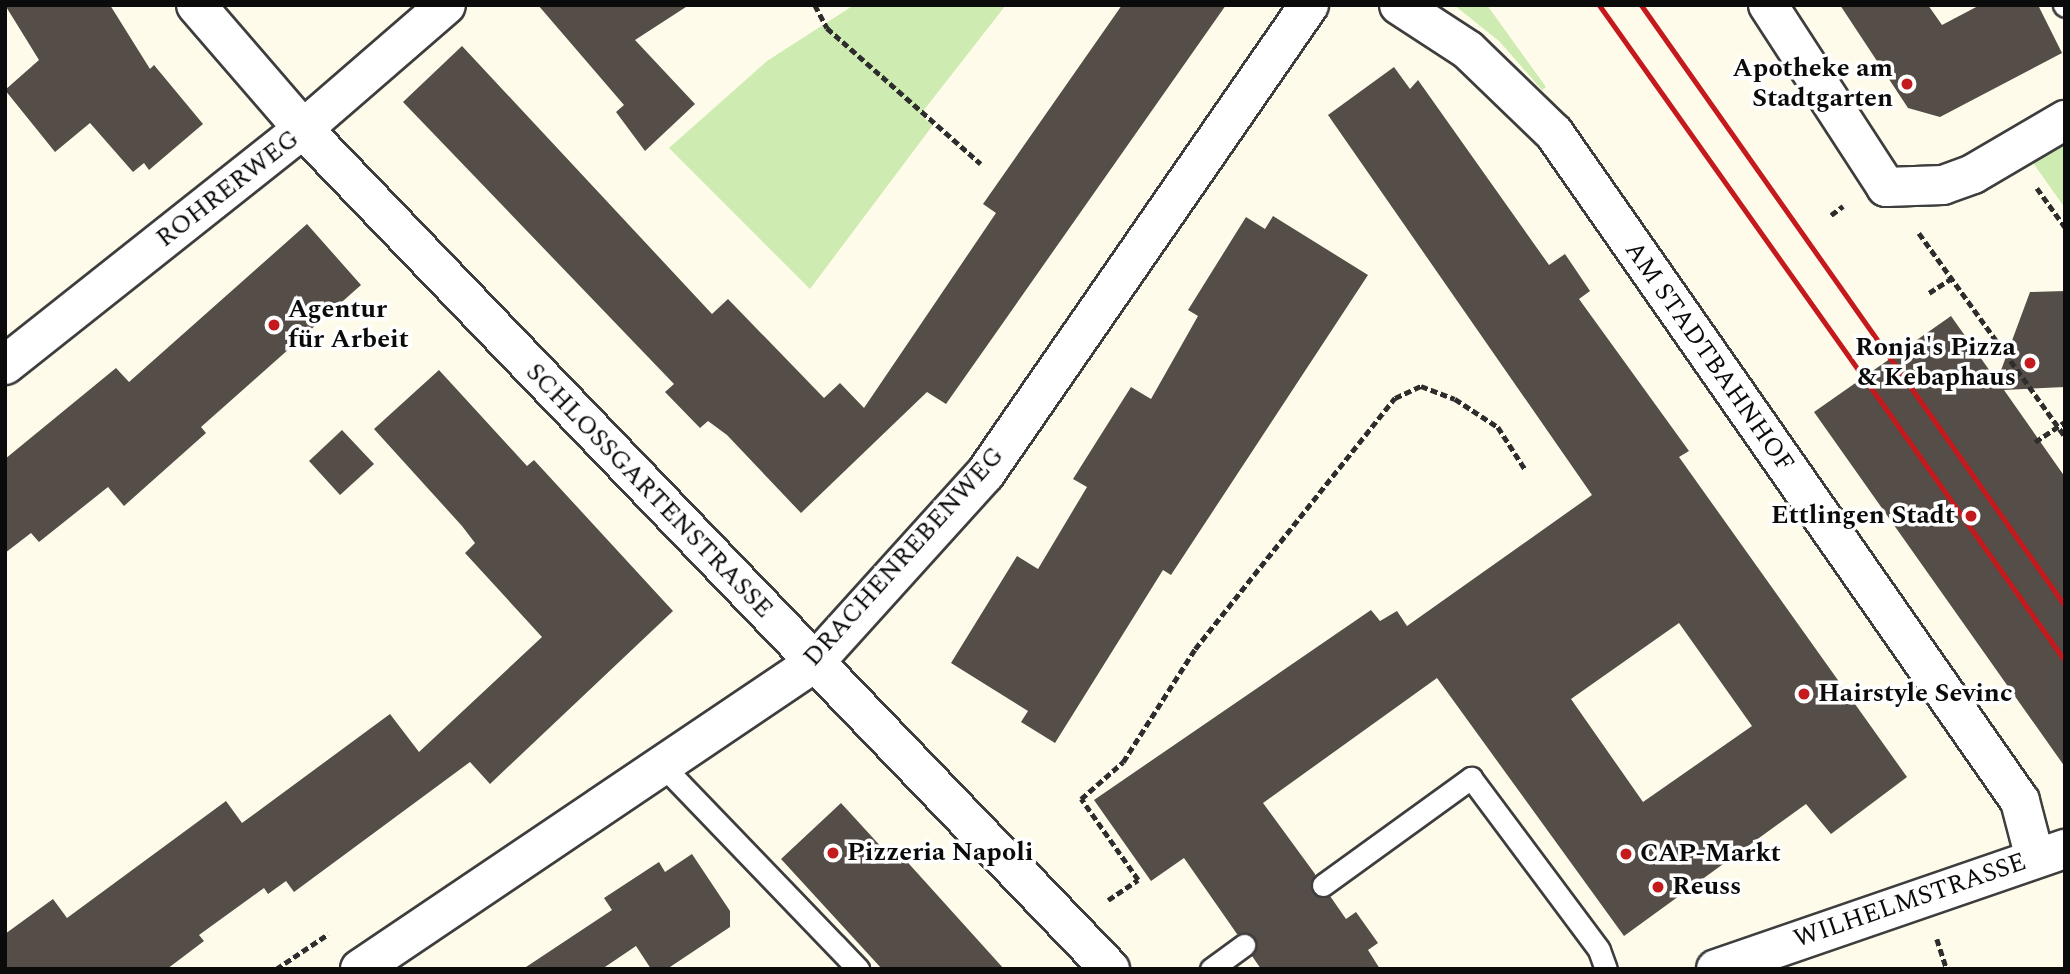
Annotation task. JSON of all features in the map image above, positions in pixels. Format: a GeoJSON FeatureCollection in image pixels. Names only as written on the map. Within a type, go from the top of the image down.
{"type":"FeatureCollection","features":[{"type":"Feature","properties":{"kind":"street","name":"SCHLOSSGARTENSTRASSE"},"geometry":{"type":"LineString","coordinates":[[196,5],[303,130],[1110,969]]}},
{"type":"Feature","properties":{"kind":"street","name":"ROHRERWEG"},"geometry":{"type":"LineString","coordinates":[[5,366],[303,130],[446,5]]}},
{"type":"Feature","properties":{"kind":"street","name":"DRACHENREBENWEG"},"geometry":{"type":"LineString","coordinates":[[360,969],[814,663],[985,474],[1309,5]]}},
{"type":"Feature","properties":{"kind":"street","name":"AM STADTBAHNHOF"},"geometry":{"type":"LineString","coordinates":[[1399,5],[1468,50],[1555,133],[2020,801],[2055,857]]}},
{"type":"Feature","properties":{"kind":"street"},"geometry":{"type":"LineString","coordinates":[[1768,5],[1886,187],[1943,186],[1973,174],[2065,120]]}},
{"type":"Feature","properties":{"kind":"street","name":"WILHELMSTRASSE"},"geometry":{"type":"LineString","coordinates":[[1716,969],[2055,857]]}},
{"type":"Feature","properties":{"kind":"lane"},"geometry":{"type":"LineString","coordinates":[[662,765],[858,969]]}},
{"type":"Feature","properties":{"kind":"lane"},"geometry":{"type":"LineString","coordinates":[[1323,885],[1471,778],[1599,950],[1606,969]]}},
{"type":"Feature","properties":{"kind":"lane"},"geometry":{"type":"LineString","coordinates":[[1211,969],[1244,945]]}},
{"type":"Feature","properties":{"kind":"path"},"geometry":{"type":"LineString","coordinates":[[815,5],[827,28],[981,164]]}},
{"type":"Feature","properties":{"kind":"path"},"geometry":{"type":"LineString","coordinates":[[1886,187],[2065,436]]}},
{"type":"Feature","properties":{"kind":"path"},"geometry":{"type":"LineString","coordinates":[[1831,215],[1846,203]]}},
{"type":"Feature","properties":{"kind":"path"},"geometry":{"type":"LineString","coordinates":[[1929,293],[1952,278]]}},
{"type":"Feature","properties":{"kind":"path"},"geometry":{"type":"LineString","coordinates":[[1069,928],[1138,880],[1081,799],[1123,762],[1195,649],[1395,398],[1421,386],[1455,399],[1498,427],[1525,469]]}},
{"type":"Feature","properties":{"kind":"path"},"geometry":{"type":"LineString","coordinates":[[2035,442],[2065,422]]}},
{"type":"Feature","properties":{"kind":"green space"},"geometry":{"type":"Polygon","coordinates":[[[854,5],[1006,5],[920,115],[933,125],[810,289],[669,148],[767,61],[854,5]]]}},
{"type":"Feature","properties":{"kind":"green space"},"geometry":{"type":"Polygon","coordinates":[[[1454,5],[1487,5],[1546,87],[1542,90],[1499,41],[1454,5]]]}},
{"type":"Feature","properties":{"kind":"green space"},"geometry":{"type":"Polygon","coordinates":[[[2065,144],[2065,208],[2031,160],[2065,144]]]}},
{"type":"Feature","properties":{"kind":"building"},"geometry":{"type":"Polygon","coordinates":[[[5,5],[110,5],[150,69],[154,65],[203,124],[149,170],[144,163],[133,172],[90,123],[55,152],[5,90],[39,60],[5,5]]]}},
{"type":"Feature","properties":{"kind":"building"},"geometry":{"type":"Polygon","coordinates":[[[538,5],[689,5],[635,40],[695,104],[645,151],[616,112],[624,105],[538,5]]]}},
{"type":"Feature","properties":{"kind":"building"},"geometry":{"type":"Polygon","coordinates":[[[1122,5],[1226,5],[946,404],[927,392],[801,513],[727,435],[708,421],[700,428],[665,392],[674,384],[403,102],[462,46],[712,314],[728,299],[824,398],[840,383],[864,408],[996,213],[983,204],[1122,5]]]}},
{"type":"Feature","properties":{"kind":"building"},"geometry":{"type":"Polygon","coordinates":[[[1840,5],[1928,5],[1942,25],[1980,5],[2038,5],[2062,53],[1940,117],[1908,108],[1840,5]]]}},
{"type":"Feature","properties":{"kind":"building"},"geometry":{"type":"Polygon","coordinates":[[[1394,67],[1410,89],[1418,80],[1549,265],[1565,254],[1590,291],[1579,299],[1689,451],[1679,457],[1907,777],[1831,834],[1806,804],[1624,936],[1437,678],[1263,803],[1315,874],[1313,893],[1330,896],[1346,919],[1356,912],[1378,943],[1368,950],[1380,969],[1261,969],[1252,956],[1255,938],[1237,934],[1184,858],[1151,881],[1094,800],[1371,610],[1380,621],[1397,611],[1407,626],[1592,495],[1328,115],[1394,67]],[[1679,623],[1571,699],[1643,802],[1752,726],[1679,623]]]}},
{"type":"Feature","properties":{"kind":"building"},"geometry":{"type":"Polygon","coordinates":[[[1273,216],[1368,275],[1171,575],[1163,570],[1055,743],[1021,722],[1028,711],[951,663],[1017,556],[1038,569],[1087,487],[1073,479],[1131,387],[1151,399],[1198,316],[1188,310],[1246,217],[1265,229],[1273,216]]]}},
{"type":"Feature","properties":{"kind":"building"},"geometry":{"type":"Polygon","coordinates":[[[307,224],[361,285],[201,427],[206,433],[124,506],[108,487],[39,542],[31,533],[5,553],[5,459],[116,368],[129,382],[307,224]]]}},
{"type":"Feature","properties":{"kind":"building"},"geometry":{"type":"Polygon","coordinates":[[[2065,291],[2065,387],[2004,390],[2065,477],[2065,767],[1814,412],[1951,316],[1997,381],[2030,292],[2065,291]]]}},
{"type":"Feature","properties":{"kind":"building"},"geometry":{"type":"Polygon","coordinates":[[[439,370],[527,466],[534,460],[673,611],[490,784],[470,762],[294,892],[286,881],[268,894],[264,888],[199,935],[204,941],[167,969],[5,969],[5,934],[53,899],[67,918],[226,801],[242,823],[390,714],[419,752],[542,637],[465,553],[475,543],[462,526],[374,429],[439,370]]]}},
{"type":"Feature","properties":{"kind":"building"},"geometry":{"type":"Polygon","coordinates":[[[342,430],[374,464],[340,495],[309,461],[342,430]]]}},
{"type":"Feature","properties":{"kind":"building"},"geometry":{"type":"Polygon","coordinates":[[[841,803],[885,851],[892,845],[1004,969],[882,969],[781,859],[841,803]]]}},
{"type":"Feature","properties":{"kind":"building"},"geometry":{"type":"Polygon","coordinates":[[[692,854],[730,911],[730,927],[667,969],[651,969],[636,946],[602,969],[523,969],[612,910],[604,898],[659,862],[665,872],[692,854]]]}},
{"type":"Feature","properties":{"kind":"railway"},"geometry":{"type":"LineString","coordinates":[[1599,5],[2065,661]]}},
{"type":"Feature","properties":{"kind":"railway"},"geometry":{"type":"LineString","coordinates":[[1641,5],[2065,606]]}},
{"type":"Feature","properties":{"kind":"place","name":"Apotheke am Stadtgarten"},"geometry":{"type":"Point","coordinates":[1907,84]}},
{"type":"Feature","properties":{"kind":"place","name":"Agentur für Arbeit"},"geometry":{"type":"Point","coordinates":[274,325]}},
{"type":"Feature","properties":{"kind":"place","name":"Ronja's Pizza & Kebaphaus"},"geometry":{"type":"Point","coordinates":[2030,363]}},
{"type":"Feature","properties":{"kind":"place","name":"Ettlingen Stadt"},"geometry":{"type":"Point","coordinates":[1971,516]}},
{"type":"Feature","properties":{"kind":"place","name":"Hairstyle Sevinc"},"geometry":{"type":"Point","coordinates":[1804,694]}},
{"type":"Feature","properties":{"kind":"place","name":"Pizzeria Napoli"},"geometry":{"type":"Point","coordinates":[833,853]}},
{"type":"Feature","properties":{"kind":"place","name":"CAP-Markt"},"geometry":{"type":"Point","coordinates":[1626,854]}},
{"type":"Feature","properties":{"kind":"place","name":"Reuss"},"geometry":{"type":"Point","coordinates":[1658,887]}}]}
